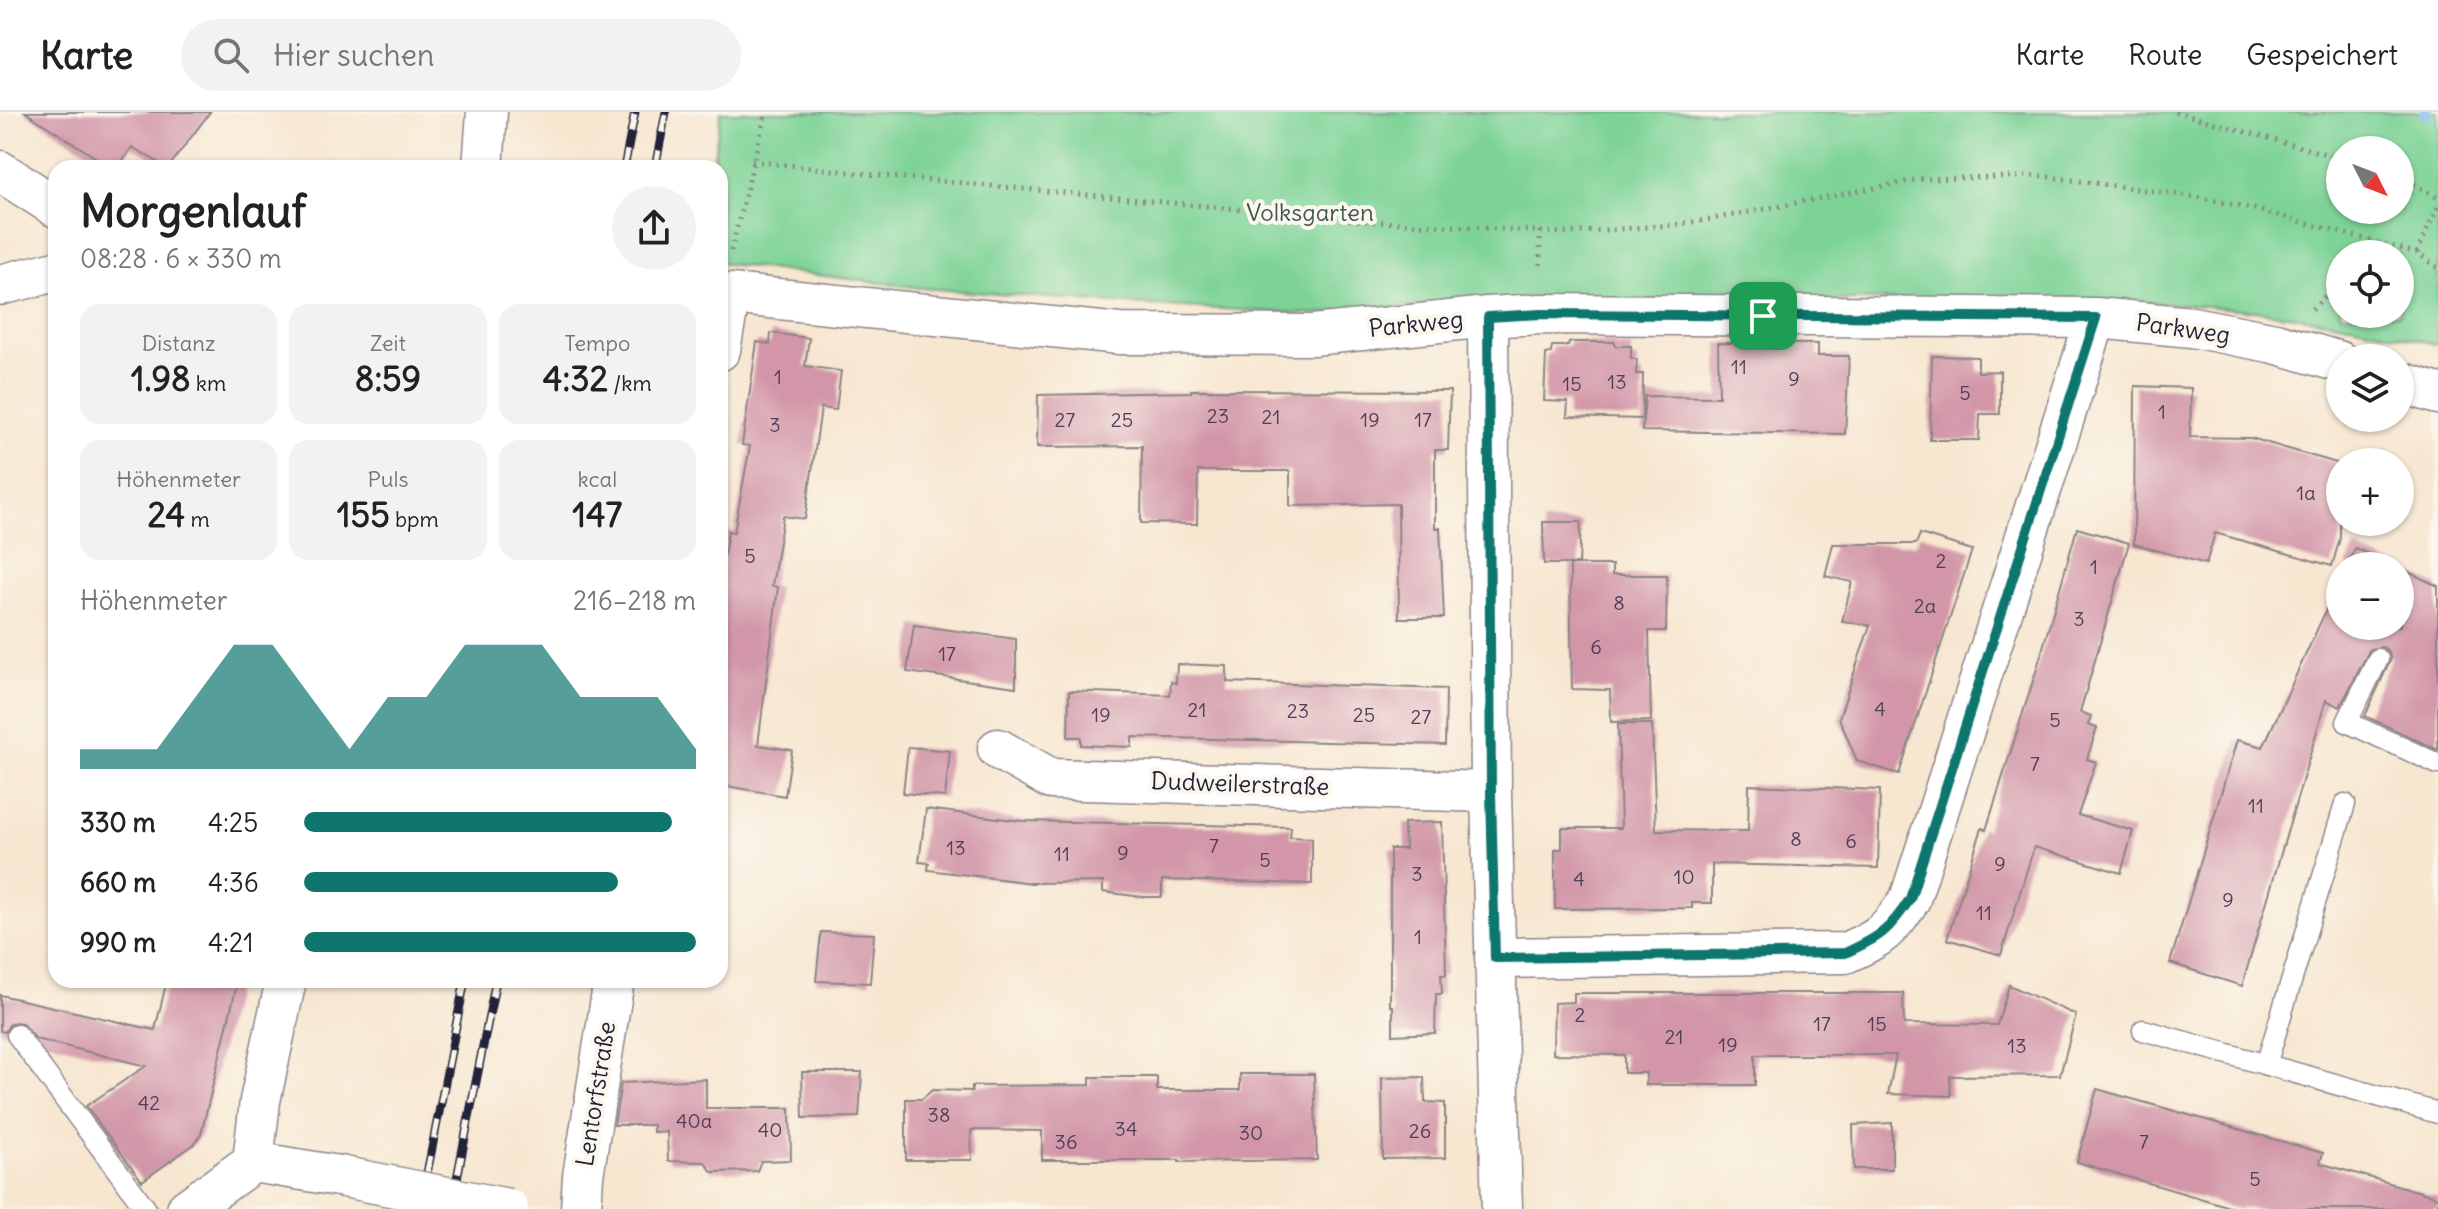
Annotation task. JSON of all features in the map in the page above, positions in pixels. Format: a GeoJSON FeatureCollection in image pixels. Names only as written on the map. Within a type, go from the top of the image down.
{"type":"FeatureCollection","features":[{"type":"Feature","properties":{"kind":"street"},"geometry":{"type":"LineString","coordinates":[[484,160],[487,112]]}},
{"type":"Feature","properties":{"kind":"street"},"geometry":{"type":"LineString","coordinates":[[0,171],[48,202]]}},
{"type":"Feature","properties":{"kind":"street"},"geometry":{"type":"LineString","coordinates":[[0,285],[48,273]]}},
{"type":"Feature","properties":{"kind":"street"},"geometry":{"type":"LineString","coordinates":[[728,305],[730,294]]}},
{"type":"Feature","properties":{"kind":"street","name":"Parkweg"},"geometry":{"type":"LineString","coordinates":[[730,294],[1120,334],[1313,335],[1488,317],[1556,314],[2096,318],[2192,327],[2275,343],[2326,358]]}},
{"type":"Feature","properties":{"kind":"street"},"geometry":{"type":"LineString","coordinates":[[1488,317],[1491,792],[1502,1209]]}},
{"type":"Feature","properties":{"kind":"street"},"geometry":{"type":"LineString","coordinates":[[1495,958],[1845,953],[1878,938],[1895,921],[1910,899],[2096,318]]}},
{"type":"Feature","properties":{"kind":"street"},"geometry":{"type":"LineString","coordinates":[[2414,386],[2438,394]]}},
{"type":"Feature","properties":{"kind":"street","name":"Dudweilerstraße"},"geometry":{"type":"LineString","coordinates":[[998,749],[1051,779],[1491,792]]}},
{"type":"Feature","properties":{"kind":"street"},"geometry":{"type":"LineString","coordinates":[[253,1162],[260,1101],[284,988]]}},
{"type":"Feature","properties":{"kind":"street","name":"Lentorfstraße"},"geometry":{"type":"LineString","coordinates":[[581,1209],[583,1176],[613,988]]}},
{"type":"Feature","properties":{"kind":"street"},"geometry":{"type":"LineString","coordinates":[[187,1209],[253,1162],[508,1209]]}},
{"type":"Feature","properties":{"kind":"lane"},"geometry":{"type":"LineString","coordinates":[[2378,659],[2347,722],[2438,764]]}},
{"type":"Feature","properties":{"kind":"lane"},"geometry":{"type":"LineString","coordinates":[[2266,1065],[2345,804]]}},
{"type":"Feature","properties":{"kind":"lane"},"geometry":{"type":"LineString","coordinates":[[2143,1030],[2438,1113]]}},
{"type":"Feature","properties":{"kind":"lane"},"geometry":{"type":"LineString","coordinates":[[17,1035],[146,1209]]}},
{"type":"Feature","properties":{"kind":"path"},"geometry":{"type":"LineString","coordinates":[[730,294],[728,264],[766,112]]}},
{"type":"Feature","properties":{"kind":"path"},"geometry":{"type":"LineString","coordinates":[[2175,112],[2326,154]]}},
{"type":"Feature","properties":{"kind":"path"},"geometry":{"type":"LineString","coordinates":[[752,161],[1365,221],[1566,233],[1673,225],[1920,179],[2042,176],[2197,197],[2370,240]]}},
{"type":"Feature","properties":{"kind":"path"},"geometry":{"type":"LineString","coordinates":[[2414,184],[2438,198]]}},
{"type":"Feature","properties":{"kind":"path"},"geometry":{"type":"LineString","coordinates":[[2417,253],[2438,206]]}},
{"type":"Feature","properties":{"kind":"path"},"geometry":{"type":"LineString","coordinates":[[2414,252],[2438,268]]}},
{"type":"Feature","properties":{"kind":"green space","name":"Volksgarten"},"geometry":{"type":"Polygon","coordinates":[[[721,112],[2438,112],[2438,345],[2363,328],[2414,328],[2414,240],[2326,240],[2326,321],[2224,308],[2094,300],[1493,300],[1312,314],[922,288],[728,264],[728,160],[713,160],[721,112]]]}},
{"type":"Feature","properties":{"kind":"building"},"geometry":{"type":"Polygon","coordinates":[[[25,112],[210,112],[174,160],[154,160],[132,147],[123,160],[100,160],[25,112]]]}},
{"type":"Feature","properties":{"kind":"building"},"geometry":{"type":"Polygon","coordinates":[[[771,333],[809,338],[805,366],[841,371],[836,410],[821,408],[805,519],[783,516],[772,586],[778,587],[758,745],[792,750],[785,796],[728,786],[728,531],[734,532],[750,446],[742,445],[757,342],[770,344],[771,333]]]}},
{"type":"Feature","properties":{"kind":"building"},"geometry":{"type":"Polygon","coordinates":[[[1569,342],[1615,342],[1615,346],[1631,346],[1631,358],[1637,359],[1636,374],[1643,374],[1642,419],[1567,417],[1568,402],[1544,401],[1546,354],[1551,353],[1552,346],[1568,346],[1569,342]]]}},
{"type":"Feature","properties":{"kind":"building"},"geometry":{"type":"Polygon","coordinates":[[[1718,343],[1818,344],[1818,356],[1849,356],[1845,434],[1642,431],[1645,396],[1719,397],[1718,343]]]}},
{"type":"Feature","properties":{"kind":"building"},"geometry":{"type":"Polygon","coordinates":[[[1932,356],[1978,357],[1978,372],[2000,371],[2000,414],[1980,414],[1979,440],[1930,440],[1932,356]]]}},
{"type":"Feature","properties":{"kind":"building"},"geometry":{"type":"Polygon","coordinates":[[[2135,386],[2191,388],[2190,437],[2251,438],[2326,460],[2326,536],[2340,538],[2336,552],[2326,552],[2326,564],[2215,533],[2206,564],[2134,544],[2135,386]]]}},
{"type":"Feature","properties":{"kind":"building"},"geometry":{"type":"Polygon","coordinates":[[[1191,390],[1450,391],[1448,450],[1435,450],[1435,528],[1440,528],[1444,618],[1399,618],[1398,504],[1290,506],[1290,471],[1198,471],[1197,524],[1141,523],[1142,446],[1037,447],[1038,395],[1191,390]]]}},
{"type":"Feature","properties":{"kind":"building"},"geometry":{"type":"Polygon","coordinates":[[[1543,522],[1581,522],[1579,564],[1544,564],[1543,522]]]}},
{"type":"Feature","properties":{"kind":"building"},"geometry":{"type":"Polygon","coordinates":[[[2077,528],[2129,543],[2080,712],[2091,716],[2088,725],[2097,728],[2087,759],[2096,762],[2078,815],[2133,831],[2121,873],[2034,847],[2001,955],[1947,939],[1982,828],[1986,830],[2077,528]]]}},
{"type":"Feature","properties":{"kind":"building"},"geometry":{"type":"Polygon","coordinates":[[[1920,534],[1972,550],[1899,774],[1857,761],[1839,718],[1870,625],[1842,622],[1852,582],[1825,576],[1833,544],[1916,544],[1920,534]]]}},
{"type":"Feature","properties":{"kind":"building"},"geometry":{"type":"Polygon","coordinates":[[[1570,565],[1612,565],[1612,575],[1667,575],[1666,631],[1649,631],[1651,721],[1611,722],[1610,690],[1572,689],[1570,565]]]}},
{"type":"Feature","properties":{"kind":"building"},"geometry":{"type":"Polygon","coordinates":[[[2414,575],[2438,586],[2438,750],[2365,716],[2391,659],[2383,647],[2370,649],[2340,707],[2326,700],[2242,986],[2170,963],[2237,740],[2263,747],[2326,610],[2326,640],[2414,640],[2414,575]]]}},
{"type":"Feature","properties":{"kind":"building"},"geometry":{"type":"Polygon","coordinates":[[[914,625],[1016,639],[1016,687],[907,672],[914,625]]]}},
{"type":"Feature","properties":{"kind":"building"},"geometry":{"type":"Polygon","coordinates":[[[1177,664],[1227,666],[1227,682],[1446,689],[1445,745],[1132,737],[1132,747],[1081,745],[1081,737],[1068,737],[1069,691],[1170,695],[1171,682],[1176,683],[1177,664]]]}},
{"type":"Feature","properties":{"kind":"building"},"geometry":{"type":"Polygon","coordinates":[[[1618,724],[1652,724],[1656,830],[1748,831],[1749,785],[1880,790],[1878,868],[1712,864],[1712,903],[1692,903],[1692,908],[1555,909],[1555,849],[1562,849],[1562,828],[1621,828],[1618,724]]]}},
{"type":"Feature","properties":{"kind":"building"},"geometry":{"type":"Polygon","coordinates":[[[908,747],[950,751],[945,797],[903,793],[908,747]]]}},
{"type":"Feature","properties":{"kind":"building"},"geometry":{"type":"Polygon","coordinates":[[[926,809],[1022,821],[1291,827],[1290,837],[1312,838],[1312,884],[1162,880],[1162,897],[1143,897],[1103,892],[1103,882],[1032,883],[928,870],[929,863],[919,862],[926,809]]]}},
{"type":"Feature","properties":{"kind":"building"},"geometry":{"type":"Polygon","coordinates":[[[1442,822],[1446,975],[1441,975],[1442,994],[1436,994],[1435,1033],[1393,1035],[1393,1006],[1390,1006],[1390,849],[1405,849],[1404,823],[1442,822]]]}},
{"type":"Feature","properties":{"kind":"building"},"geometry":{"type":"Polygon","coordinates":[[[821,932],[874,934],[870,983],[816,981],[821,932]]]}},
{"type":"Feature","properties":{"kind":"building"},"geometry":{"type":"Polygon","coordinates":[[[2009,985],[2076,1015],[2060,1075],[1950,1076],[1951,1096],[1888,1094],[1896,1055],[1755,1055],[1755,1085],[1646,1085],[1646,1073],[1624,1073],[1624,1055],[1553,1054],[1554,1003],[1574,1002],[1574,993],[1903,993],[1904,1024],[1997,1025],[2009,985]]]}},
{"type":"Feature","properties":{"kind":"building"},"geometry":{"type":"Polygon","coordinates":[[[165,988],[236,988],[201,1134],[193,1145],[142,1181],[86,1106],[146,1066],[36,1039],[21,1023],[15,1022],[5,1032],[0,1031],[0,995],[155,1030],[165,988]]]}},
{"type":"Feature","properties":{"kind":"building"},"geometry":{"type":"Polygon","coordinates":[[[802,1072],[862,1072],[859,1117],[803,1118],[802,1072]]]}},
{"type":"Feature","properties":{"kind":"building"},"geometry":{"type":"Polygon","coordinates":[[[1240,1074],[1314,1074],[1317,1160],[1042,1160],[1042,1131],[971,1130],[972,1160],[906,1160],[906,1099],[922,1099],[932,1090],[972,1091],[972,1086],[1090,1085],[1090,1077],[1157,1077],[1157,1090],[1240,1090],[1240,1074]]]}},
{"type":"Feature","properties":{"kind":"building"},"geometry":{"type":"Polygon","coordinates":[[[1424,1077],[1425,1102],[1445,1103],[1445,1158],[1383,1159],[1382,1078],[1424,1077]]]}},
{"type":"Feature","properties":{"kind":"building"},"geometry":{"type":"Polygon","coordinates":[[[706,1079],[706,1108],[790,1108],[791,1160],[761,1161],[757,1171],[712,1172],[705,1162],[668,1161],[667,1132],[653,1132],[653,1125],[614,1125],[621,1083],[706,1079]]]}},
{"type":"Feature","properties":{"kind":"building"},"geometry":{"type":"Polygon","coordinates":[[[2097,1089],[2323,1153],[2320,1163],[2438,1197],[2438,1209],[2237,1209],[2077,1162],[2097,1089]]]}},
{"type":"Feature","properties":{"kind":"building"},"geometry":{"type":"Polygon","coordinates":[[[1892,1123],[1892,1169],[1854,1169],[1853,1125],[1892,1123]]]}},
{"type":"Feature","properties":{"kind":"railway"},"geometry":{"type":"LineString","coordinates":[[626,160],[635,112]]}},
{"type":"Feature","properties":{"kind":"railway"},"geometry":{"type":"LineString","coordinates":[[657,160],[666,112]]}},
{"type":"Feature","properties":{"kind":"railway"},"geometry":{"type":"LineString","coordinates":[[420,1209],[463,988]]}},
{"type":"Feature","properties":{"kind":"railway"},"geometry":{"type":"LineString","coordinates":[[451,1209],[494,988]]}},
{"type":"Feature","properties":{"kind":"route"},"geometry":{"type":"LineString","coordinates":[[1541,314],[1763,316],[2096,318],[1910,899],[1878,938],[1845,953],[1495,958],[1488,317],[1541,314]]}}]}
